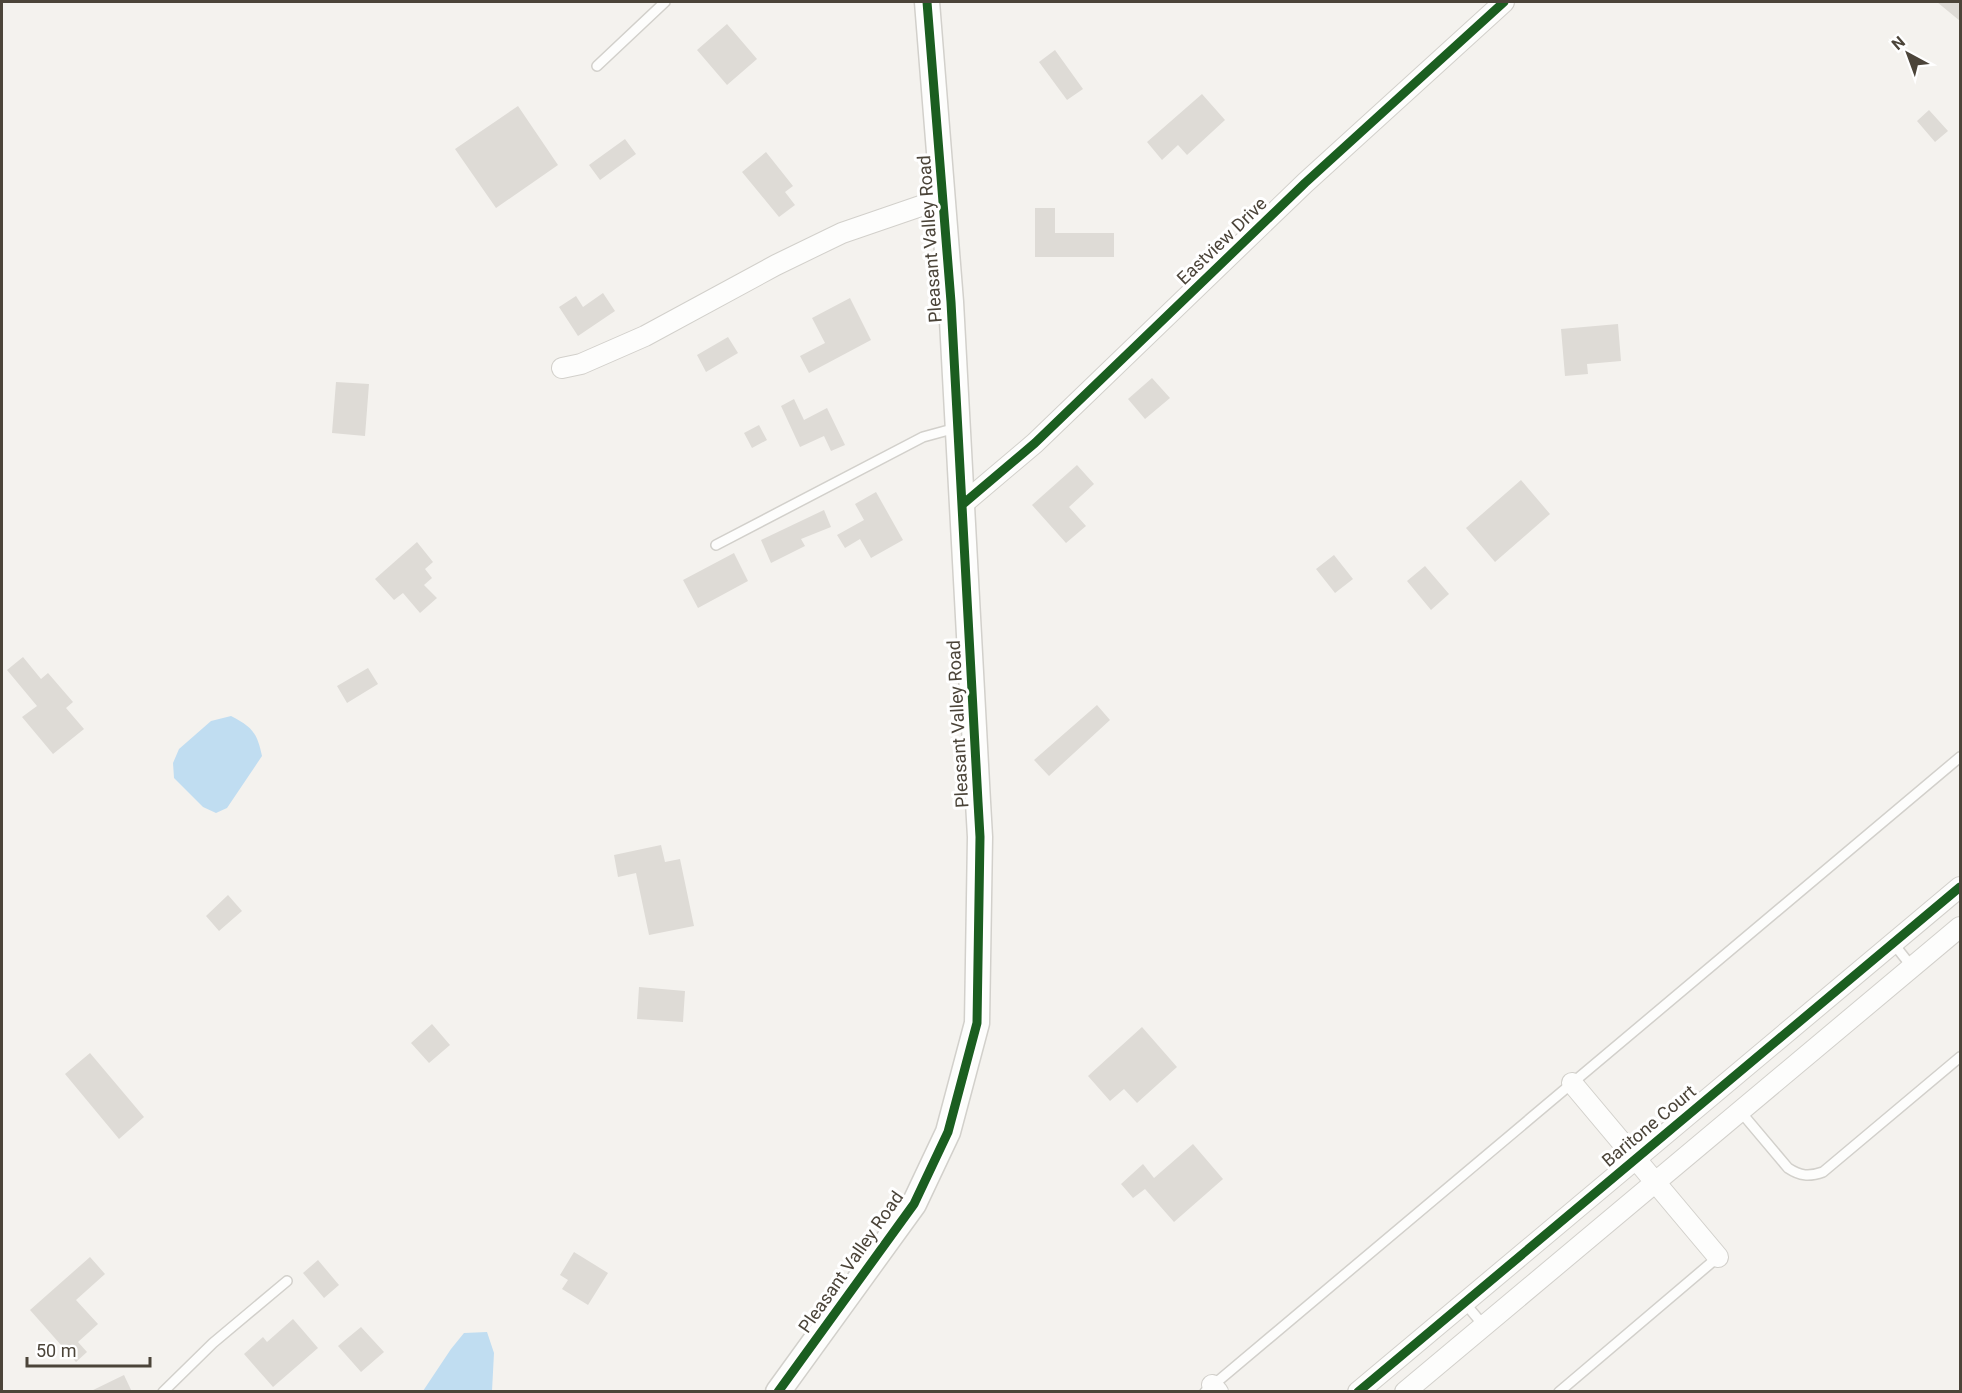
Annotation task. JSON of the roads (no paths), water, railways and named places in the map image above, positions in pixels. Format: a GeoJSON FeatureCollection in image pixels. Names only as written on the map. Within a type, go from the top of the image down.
{"type":"FeatureCollection","features":[{"type":"Feature","properties":{"kind":"street","name":"Pleasant Valley Road"},"geometry":{"type":"LineString","coordinates":[[778,1392],[914,1204],[948,1132],[977,1023],[980,837],[959,427],[944,198],[927,2]]}},
{"type":"Feature","properties":{"kind":"street","name":"Eastview Drive"},"geometry":{"type":"LineString","coordinates":[[963,504],[1035,443],[1305,183],[1504,2]]}},
{"type":"Feature","properties":{"kind":"street"},"geometry":{"type":"LineString","coordinates":[[562,368],[581,364],[645,336],[776,265],[842,233],[944,198]]}},
{"type":"Feature","properties":{"kind":"street","name":"Baritone Court"},"geometry":{"type":"LineString","coordinates":[[1358,1392],[1960,886]]}},
{"type":"Feature","properties":{"kind":"street"},"geometry":{"type":"LineString","coordinates":[[1405,1392],[1960,927]]}},
{"type":"Feature","properties":{"kind":"street"},"geometry":{"type":"LineString","coordinates":[[1572,1083],[1718,1257]]}},
{"type":"Feature","properties":{"kind":"lane"},"geometry":{"type":"LineString","coordinates":[[597,66],[665,2]]}},
{"type":"Feature","properties":{"kind":"lane"},"geometry":{"type":"LineString","coordinates":[[716,545],[923,437],[959,427]]}},
{"type":"Feature","properties":{"kind":"lane"},"geometry":{"type":"LineString","coordinates":[[1211,1389],[1960,758]]}},
{"type":"Feature","properties":{"kind":"lane"},"geometry":{"type":"LineString","coordinates":[[1893,943],[1912,967]]}},
{"type":"Feature","properties":{"kind":"lane"},"geometry":{"type":"LineString","coordinates":[[1740,1111],[1788,1168],[1805,1176],[1814,1175],[1823,1172],[1960,1056]]}},
{"type":"Feature","properties":{"kind":"lane"},"geometry":{"type":"LineString","coordinates":[[1559,1392],[1718,1257]]}},
{"type":"Feature","properties":{"kind":"lane"},"geometry":{"type":"LineString","coordinates":[[163,1392],[213,1343],[287,1281]]}},
{"type":"Feature","properties":{"kind":"lane"},"geometry":{"type":"LineString","coordinates":[[1464,1302],[1484,1326]]}},
{"type":"Feature","properties":{"kind":"water"},"geometry":{"type":"Polygon","coordinates":[[[231,716],[244,724],[256,736],[262,756],[227,808],[216,813],[203,807],[174,778],[173,763],[179,749],[211,721],[231,716]]]}},
{"type":"Feature","properties":{"kind":"water"},"geometry":{"type":"Polygon","coordinates":[[[487,1332],[494,1353],[492,1391],[423,1391],[464,1333],[487,1332]]]}}]}
